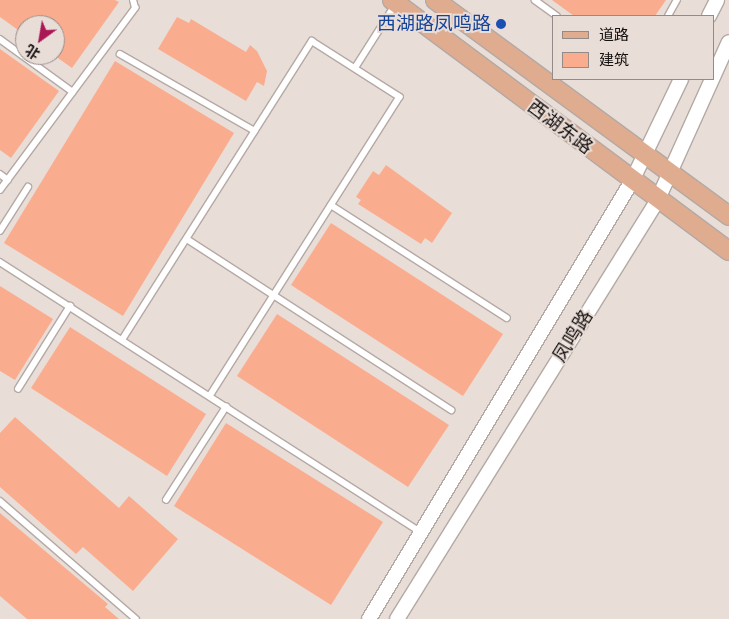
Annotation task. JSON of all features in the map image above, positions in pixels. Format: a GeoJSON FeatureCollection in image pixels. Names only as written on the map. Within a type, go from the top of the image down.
{"type":"FeatureCollection","features":[{"type":"Feature","properties":{"kind":"main road","name":"西湖东路"},"geometry":{"type":"LineString","coordinates":[[435,0],[729,216]]}},
{"type":"Feature","properties":{"kind":"main road","name":"西湖东路"},"geometry":{"type":"LineString","coordinates":[[394,1],[632,181],[729,251]]}},
{"type":"Feature","properties":{"kind":"street"},"geometry":{"type":"LineString","coordinates":[[710,15],[717,0]]}},
{"type":"Feature","properties":{"kind":"street","name":"凤鸣路"},"geometry":{"type":"LineString","coordinates":[[714,76],[729,42]]}},
{"type":"Feature","properties":{"kind":"street","name":"凤鸣路"},"geometry":{"type":"LineString","coordinates":[[369,619],[632,181],[681,80]]}},
{"type":"Feature","properties":{"kind":"street","name":"凤鸣路"},"geometry":{"type":"LineString","coordinates":[[397,619],[658,199],[712,80]]}},
{"type":"Feature","properties":{"kind":"lane"},"geometry":{"type":"LineString","coordinates":[[0,190],[135,8],[133,0]]}},
{"type":"Feature","properties":{"kind":"lane"},"geometry":{"type":"LineString","coordinates":[[535,0],[556,15]]}},
{"type":"Feature","properties":{"kind":"lane"},"geometry":{"type":"LineString","coordinates":[[669,15],[677,0]]}},
{"type":"Feature","properties":{"kind":"lane"},"geometry":{"type":"LineString","coordinates":[[356,68],[394,1]]}},
{"type":"Feature","properties":{"kind":"lane"},"geometry":{"type":"LineString","coordinates":[[0,39],[73,92]]}},
{"type":"Feature","properties":{"kind":"lane"},"geometry":{"type":"LineString","coordinates":[[122,340],[312,41],[356,68],[400,97],[210,396]]}},
{"type":"Feature","properties":{"kind":"lane"},"geometry":{"type":"LineString","coordinates":[[120,54],[255,131]]}},
{"type":"Feature","properties":{"kind":"lane"},"geometry":{"type":"LineString","coordinates":[[0,174],[8,180]]}},
{"type":"Feature","properties":{"kind":"lane"},"geometry":{"type":"LineString","coordinates":[[0,231],[28,188]]}},
{"type":"Feature","properties":{"kind":"lane"},"geometry":{"type":"LineString","coordinates":[[331,206],[507,318]]}},
{"type":"Feature","properties":{"kind":"lane"},"geometry":{"type":"LineString","coordinates":[[187,239],[451,410]]}},
{"type":"Feature","properties":{"kind":"lane"},"geometry":{"type":"LineString","coordinates":[[0,262],[422,533]]}},
{"type":"Feature","properties":{"kind":"lane"},"geometry":{"type":"LineString","coordinates":[[18,389],[70,306]]}},
{"type":"Feature","properties":{"kind":"lane"},"geometry":{"type":"LineString","coordinates":[[166,500],[226,406]]}},
{"type":"Feature","properties":{"kind":"lane"},"geometry":{"type":"LineString","coordinates":[[0,501],[136,619]]}},
{"type":"Feature","properties":{"kind":"building"},"geometry":{"type":"Polygon","coordinates":[[[0,0],[115,0],[119,2],[72,68],[65,63],[65,15],[15,15],[15,28],[0,17],[0,0]]]}},
{"type":"Feature","properties":{"kind":"building"},"geometry":{"type":"Polygon","coordinates":[[[552,0],[666,0],[656,15],[573,15],[552,0]]]}},
{"type":"Feature","properties":{"kind":"building"},"geometry":{"type":"Polygon","coordinates":[[[177,17],[189,23],[191,19],[246,52],[250,45],[257,51],[267,71],[264,86],[257,82],[246,101],[158,49],[177,17]]]}},
{"type":"Feature","properties":{"kind":"building"},"geometry":{"type":"Polygon","coordinates":[[[0,49],[15,60],[15,65],[22,65],[59,91],[11,158],[0,150],[0,49]]]}},
{"type":"Feature","properties":{"kind":"building"},"geometry":{"type":"Polygon","coordinates":[[[115,61],[234,133],[123,316],[4,243],[115,61]]]}},
{"type":"Feature","properties":{"kind":"building"},"geometry":{"type":"Polygon","coordinates":[[[386,165],[452,213],[432,243],[425,238],[421,244],[358,204],[361,200],[356,197],[373,171],[379,175],[386,165]]]}},
{"type":"Feature","properties":{"kind":"building"},"geometry":{"type":"Polygon","coordinates":[[[331,223],[503,334],[463,396],[291,285],[331,223]]]}},
{"type":"Feature","properties":{"kind":"building"},"geometry":{"type":"Polygon","coordinates":[[[0,286],[53,319],[15,380],[0,371],[0,286]]]}},
{"type":"Feature","properties":{"kind":"building"},"geometry":{"type":"Polygon","coordinates":[[[277,314],[449,425],[408,487],[237,376],[277,314]]]}},
{"type":"Feature","properties":{"kind":"building"},"geometry":{"type":"Polygon","coordinates":[[[70,327],[206,414],[167,476],[31,388],[70,327]]]}},
{"type":"Feature","properties":{"kind":"building"},"geometry":{"type":"Polygon","coordinates":[[[15,417],[119,508],[129,496],[178,539],[133,591],[83,547],[76,554],[0,487],[0,433],[15,417]]]}},
{"type":"Feature","properties":{"kind":"building"},"geometry":{"type":"Polygon","coordinates":[[[226,423],[383,522],[331,605],[174,506],[226,423]]]}},
{"type":"Feature","properties":{"kind":"building"},"geometry":{"type":"Polygon","coordinates":[[[0,513],[108,604],[105,607],[119,619],[27,619],[0,596],[0,513]]]}},
{"type":"Feature","properties":{"kind":"place","name":"西湖路凤鸣路"},"geometry":{"type":"Point","coordinates":[501,24]}}]}
